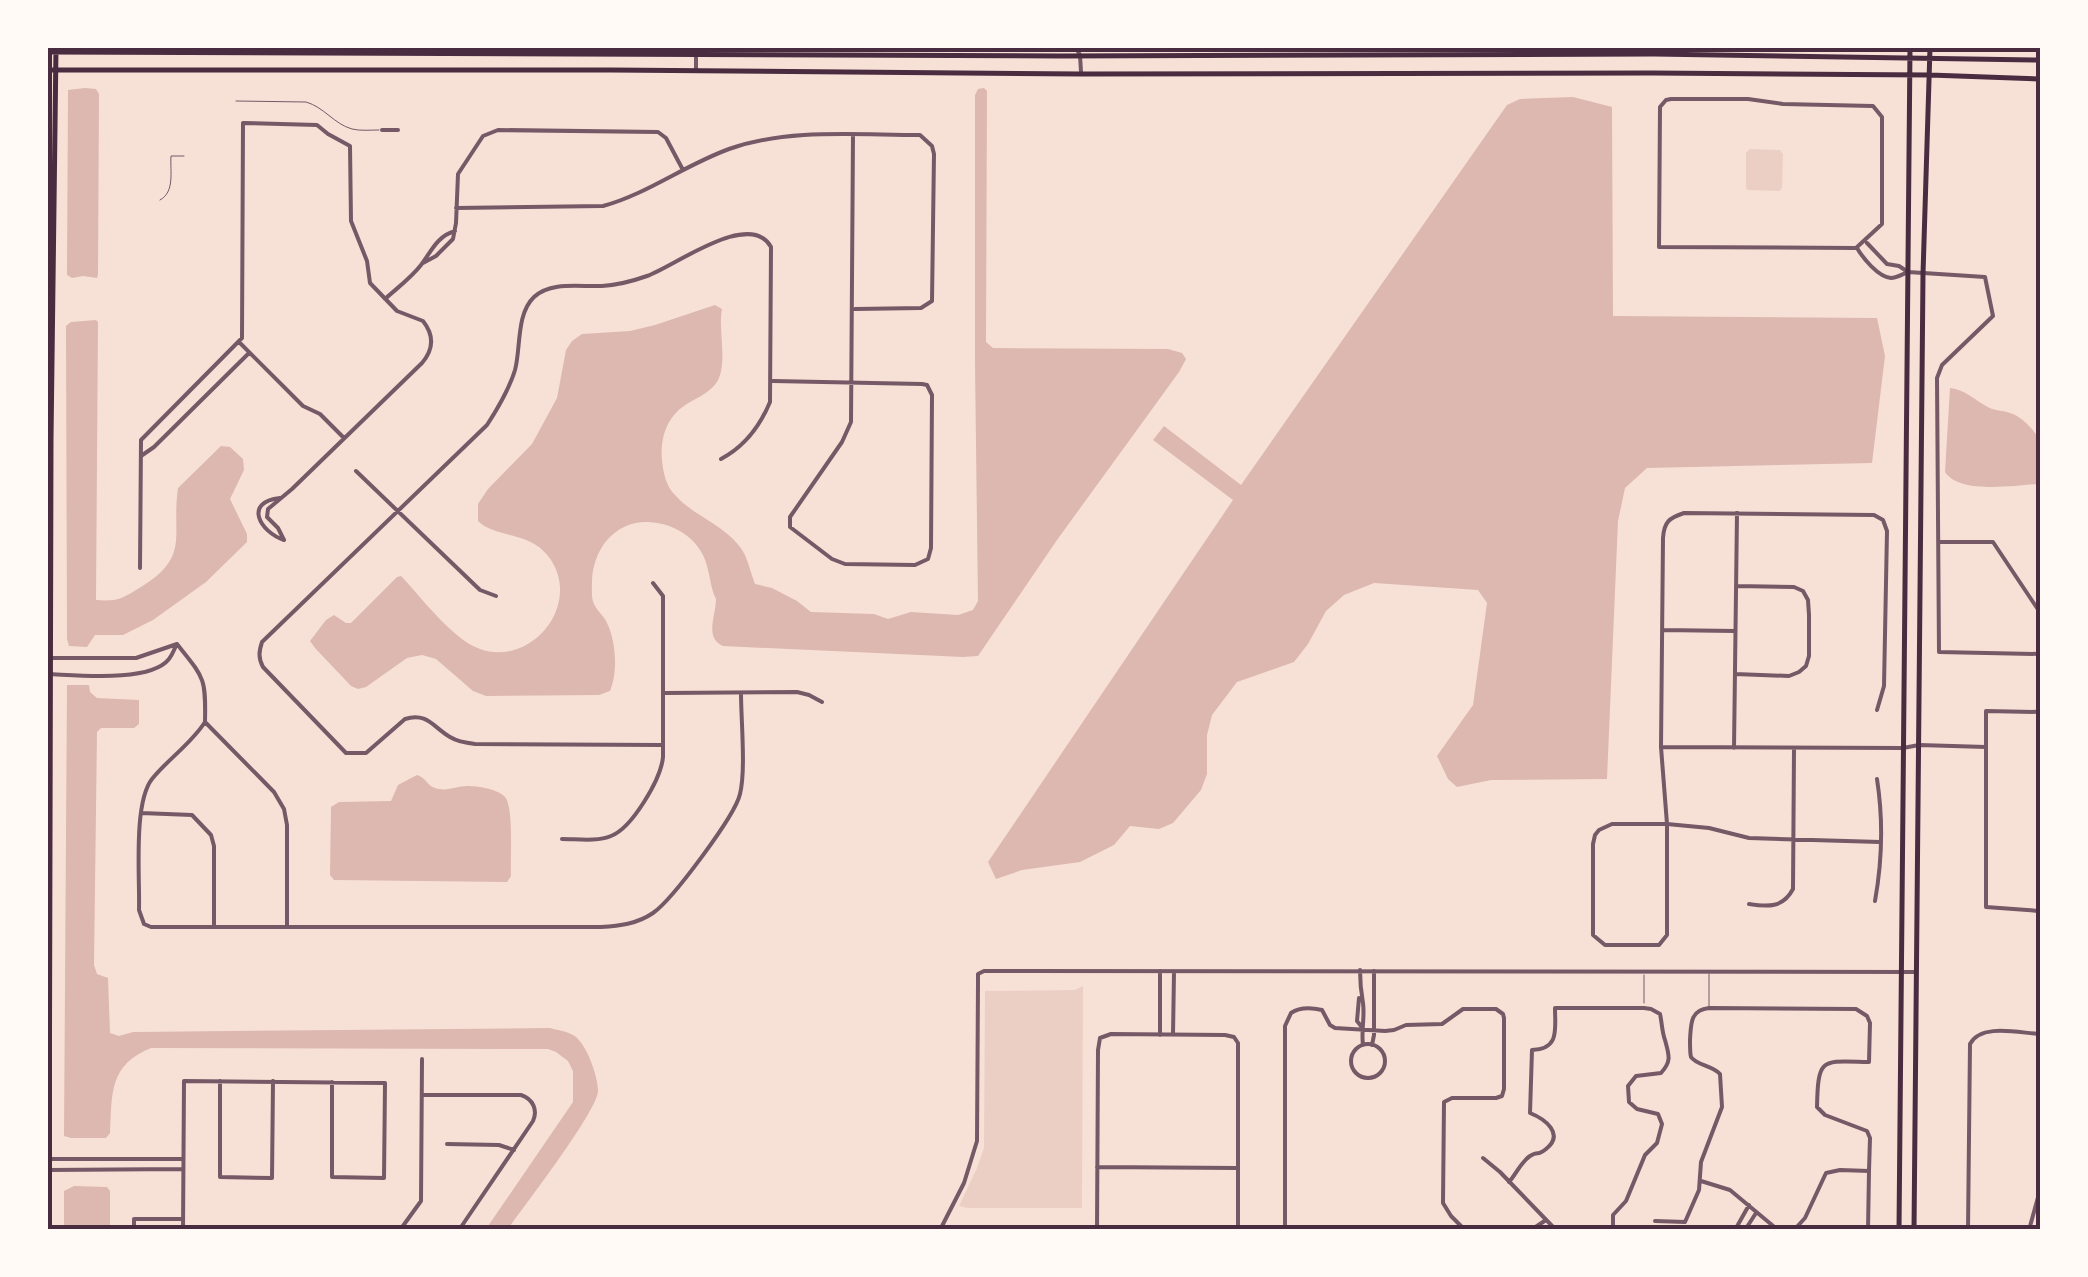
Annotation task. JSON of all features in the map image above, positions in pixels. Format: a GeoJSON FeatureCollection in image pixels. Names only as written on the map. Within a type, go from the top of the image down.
{"type":"FeatureCollection","features":[{"type":"Feature","properties":{"kind":"main road"},"geometry":{"type":"LineString","coordinates":[[1899,1230],[1910,48]]}},
{"type":"Feature","properties":{"kind":"main road"},"geometry":{"type":"LineString","coordinates":[[1914,1230],[1923,274],[1930,48]]}},
{"type":"Feature","properties":{"kind":"main road"},"geometry":{"type":"LineString","coordinates":[[48,1230],[49,303],[51,70],[56,50]]}},
{"type":"Feature","properties":{"kind":"main road"},"geometry":{"type":"LineString","coordinates":[[48,52],[1078,51],[2040,60]]}},
{"type":"Feature","properties":{"kind":"main road"},"geometry":{"type":"LineString","coordinates":[[51,70],[1671,73],[2040,79]]}},
{"type":"Feature","properties":{"kind":"street"},"geometry":{"type":"LineString","coordinates":[[1081,74],[1078,51],[1084,48]]}},
{"type":"Feature","properties":{"kind":"street"},"geometry":{"type":"LineString","coordinates":[[696,50],[696,71]]}},
{"type":"Feature","properties":{"kind":"street"},"geometry":{"type":"LineString","coordinates":[[1671,99],[1730,99],[1869,105],[1878,109],[1882,117],[1882,224],[1865,241],[1858,247],[1658,247],[1662,104],[1671,99]]}},
{"type":"Feature","properties":{"kind":"street"},"geometry":{"type":"LineString","coordinates":[[140,568],[141,440],[242,338],[243,123],[317,125],[350,146],[351,221],[367,261],[370,283],[400,313],[424,320],[432,336],[422,363],[344,438],[280,498],[270,506],[266,513],[284,540],[272,536],[258,517],[264,503],[280,498]]}},
{"type":"Feature","properties":{"kind":"street"},"geometry":{"type":"LineString","coordinates":[[382,130],[398,130]]}},
{"type":"Feature","properties":{"kind":"street"},"geometry":{"type":"LineString","coordinates":[[385,299],[452,238],[458,174],[487,132],[658,132],[666,138],[683,170]]}},
{"type":"Feature","properties":{"kind":"street"},"geometry":{"type":"LineString","coordinates":[[456,208],[602,206],[624,200],[709,157],[753,142],[799,135],[920,135],[928,140],[934,154],[932,301],[921,308],[852,308]]}},
{"type":"Feature","properties":{"kind":"street"},"geometry":{"type":"LineString","coordinates":[[772,382],[851,382],[922,384],[930,389],[928,559],[915,565],[845,564],[790,528],[790,518],[851,422],[851,382],[853,136]]}},
{"type":"Feature","properties":{"kind":"street"},"geometry":{"type":"LineString","coordinates":[[662,745],[475,744],[455,741],[421,716],[405,719],[366,753],[346,752],[262,667],[262,642],[487,425],[499,408],[516,366],[524,312],[532,298],[551,288],[616,284],[648,276],[726,237],[753,234],[769,242],[772,260],[770,402],[740,450],[721,459]]}},
{"type":"Feature","properties":{"kind":"street"},"geometry":{"type":"LineString","coordinates":[[1865,241],[1887,264],[1908,272],[1985,277],[1993,316],[1942,365],[1938,378],[1939,652],[2040,654]]}},
{"type":"Feature","properties":{"kind":"street"},"geometry":{"type":"LineString","coordinates":[[1858,247],[1862,256],[1886,277],[1908,272]]}},
{"type":"Feature","properties":{"kind":"street"},"geometry":{"type":"LineString","coordinates":[[239,342],[304,406],[320,414],[344,438]]}},
{"type":"Feature","properties":{"kind":"street"},"geometry":{"type":"LineString","coordinates":[[140,457],[154,448],[249,352]]}},
{"type":"Feature","properties":{"kind":"street"},"geometry":{"type":"LineString","coordinates":[[356,470],[480,590],[496,596]]}},
{"type":"Feature","properties":{"kind":"street"},"geometry":{"type":"LineString","coordinates":[[1877,710],[1884,686],[1887,530],[1883,520],[1874,515],[1737,513],[1684,513],[1670,517],[1663,538],[1662,630],[1661,747],[1667,824],[1666,935],[1659,945],[1605,945],[1594,935],[1593,844],[1595,835],[1612,824],[1667,824],[1709,828],[1749,838],[1880,842]]}},
{"type":"Feature","properties":{"kind":"street"},"geometry":{"type":"LineString","coordinates":[[1734,748],[1737,513]]}},
{"type":"Feature","properties":{"kind":"street"},"geometry":{"type":"LineString","coordinates":[[1939,542],[1993,542],[2039,611],[2040,628]]}},
{"type":"Feature","properties":{"kind":"street"},"geometry":{"type":"LineString","coordinates":[[562,839],[602,839],[621,830],[660,774],[663,596],[653,582]]}},
{"type":"Feature","properties":{"kind":"street"},"geometry":{"type":"LineString","coordinates":[[1735,674],[1788,676],[1799,672],[1806,666],[1809,615],[1803,591],[1736,586]]}},
{"type":"Feature","properties":{"kind":"street"},"geometry":{"type":"LineString","coordinates":[[1662,630],[1735,631]]}},
{"type":"Feature","properties":{"kind":"street"},"geometry":{"type":"LineString","coordinates":[[49,658],[136,658],[177,644]]}},
{"type":"Feature","properties":{"kind":"street"},"geometry":{"type":"LineString","coordinates":[[49,674],[139,673],[164,663],[177,644]]}},
{"type":"Feature","properties":{"kind":"street"},"geometry":{"type":"LineString","coordinates":[[177,644],[202,676],[206,722],[274,792],[284,809],[287,926]]}},
{"type":"Feature","properties":{"kind":"street"},"geometry":{"type":"LineString","coordinates":[[662,693],[796,692],[822,702]]}},
{"type":"Feature","properties":{"kind":"street"},"geometry":{"type":"LineString","coordinates":[[206,722],[143,794],[140,917],[144,924],[600,928],[630,924],[655,912],[729,819],[742,780],[742,693]]}},
{"type":"Feature","properties":{"kind":"street"},"geometry":{"type":"LineString","coordinates":[[2040,712],[1986,711],[1986,908],[2040,910]]}},
{"type":"Feature","properties":{"kind":"street"},"geometry":{"type":"LineString","coordinates":[[1661,747],[1986,746]]}},
{"type":"Feature","properties":{"kind":"street"},"geometry":{"type":"LineString","coordinates":[[1749,904],[1776,906],[1793,889],[1794,748]]}},
{"type":"Feature","properties":{"kind":"street"},"geometry":{"type":"LineString","coordinates":[[1875,901],[1880,842],[1877,779]]}},
{"type":"Feature","properties":{"kind":"street"},"geometry":{"type":"LineString","coordinates":[[141,813],[192,815],[211,835],[214,926]]}},
{"type":"Feature","properties":{"kind":"street"},"geometry":{"type":"LineString","coordinates":[[940,1230],[964,1183],[977,1141],[978,974],[991,970],[1916,972]]}},
{"type":"Feature","properties":{"kind":"street"},"geometry":{"type":"LineString","coordinates":[[1360,970],[1358,1021],[1366,1029]]}},
{"type":"Feature","properties":{"kind":"street"},"geometry":{"type":"LineString","coordinates":[[1363,1045],[1374,1002],[1374,971]]}},
{"type":"Feature","properties":{"kind":"street"},"geometry":{"type":"LineString","coordinates":[[1160,972],[1160,1035]]}},
{"type":"Feature","properties":{"kind":"street"},"geometry":{"type":"LineString","coordinates":[[1174,972],[1174,1034]]}},
{"type":"Feature","properties":{"kind":"street"},"geometry":{"type":"LineString","coordinates":[[1360,995],[1372,1045]]}},
{"type":"Feature","properties":{"kind":"street"},"geometry":{"type":"LineString","coordinates":[[1363,1002],[1374,1002]]}},
{"type":"Feature","properties":{"kind":"street"},"geometry":{"type":"LineString","coordinates":[[1509,1182],[1526,1160],[1545,1150],[1553,1138],[1549,1122],[1530,1114],[1532,1050],[1552,1044],[1555,1008],[1652,1009],[1660,1014],[1670,1057],[1661,1073],[1632,1078],[1629,1102],[1658,1114],[1662,1128],[1657,1142],[1645,1155],[1626,1200],[1612,1214],[1613,1230]]}},
{"type":"Feature","properties":{"kind":"street"},"geometry":{"type":"LineString","coordinates":[[1285,1230],[1288,1017],[1295,1010],[1318,1009],[1334,1028],[1394,1030],[1406,1025],[1442,1024],[1463,1009],[1496,1009],[1503,1014],[1502,1096],[1452,1098],[1444,1102],[1443,1204],[1465,1230]]}},
{"type":"Feature","properties":{"kind":"street"},"geometry":{"type":"LineString","coordinates":[[1656,1221],[1685,1222],[1701,1181],[1700,1162],[1720,1115],[1720,1074],[1694,1061],[1690,1054],[1692,1018],[1700,1009],[1856,1009],[1867,1016],[1870,1024],[1870,1062],[1831,1061],[1821,1067],[1817,1107],[1826,1115],[1867,1131],[1870,1138],[1868,1230]]}},
{"type":"Feature","properties":{"kind":"street"},"geometry":{"type":"LineString","coordinates":[[1160,1010],[1174,1011]]}},
{"type":"Feature","properties":{"kind":"street"},"geometry":{"type":"LineString","coordinates":[[1968,1230],[1970,1044],[1976,1034],[1990,1032],[2040,1034]]}},
{"type":"Feature","properties":{"kind":"street"},"geometry":{"type":"LineString","coordinates":[[1097,1230],[1098,1042],[1103,1036],[1174,1034],[1234,1037],[1238,1043],[1238,1230]]}},
{"type":"Feature","properties":{"kind":"street"},"geometry":{"type":"LineString","coordinates":[[1363,1045],[1381,1051],[1384,1062],[1380,1072],[1371,1078],[1360,1076],[1352,1068],[1352,1056],[1363,1045]]}},
{"type":"Feature","properties":{"kind":"street"},"geometry":{"type":"LineString","coordinates":[[400,1230],[420,1201],[422,1060]]}},
{"type":"Feature","properties":{"kind":"street"},"geometry":{"type":"LineString","coordinates":[[183,1230],[184,1081],[385,1082],[384,1178],[332,1177],[332,1082]]}},
{"type":"Feature","properties":{"kind":"street"},"geometry":{"type":"LineString","coordinates":[[220,1081],[220,1177],[272,1178],[273,1082]]}},
{"type":"Feature","properties":{"kind":"street"},"geometry":{"type":"LineString","coordinates":[[422,1095],[521,1095],[534,1108],[534,1122],[459,1230]]}},
{"type":"Feature","properties":{"kind":"street"},"geometry":{"type":"LineString","coordinates":[[447,1144],[499,1145],[514,1150]]}},
{"type":"Feature","properties":{"kind":"street"},"geometry":{"type":"LineString","coordinates":[[1483,1158],[1509,1182],[1543,1225],[1556,1230]]}},
{"type":"Feature","properties":{"kind":"street"},"geometry":{"type":"LineString","coordinates":[[48,1159],[184,1159]]}},
{"type":"Feature","properties":{"kind":"street"},"geometry":{"type":"LineString","coordinates":[[123,1159],[124,1169]]}},
{"type":"Feature","properties":{"kind":"street"},"geometry":{"type":"LineString","coordinates":[[159,1159],[160,1169]]}},
{"type":"Feature","properties":{"kind":"street"},"geometry":{"type":"LineString","coordinates":[[1097,1167],[1238,1168]]}},
{"type":"Feature","properties":{"kind":"street"},"geometry":{"type":"LineString","coordinates":[[48,1170],[184,1169]]}},
{"type":"Feature","properties":{"kind":"street"},"geometry":{"type":"LineString","coordinates":[[1794,1230],[1805,1218],[1826,1173],[1869,1171]]}},
{"type":"Feature","properties":{"kind":"street"},"geometry":{"type":"LineString","coordinates":[[1701,1181],[1730,1190],[1778,1230]]}},
{"type":"Feature","properties":{"kind":"street"},"geometry":{"type":"LineString","coordinates":[[2029,1230],[2040,1190]]}},
{"type":"Feature","properties":{"kind":"street"},"geometry":{"type":"LineString","coordinates":[[1735,1230],[1750,1205]]}},
{"type":"Feature","properties":{"kind":"street"},"geometry":{"type":"LineString","coordinates":[[1745,1230],[1758,1212]]}},
{"type":"Feature","properties":{"kind":"street"},"geometry":{"type":"LineString","coordinates":[[134,1230],[134,1219],[183,1220]]}},
{"type":"Feature","properties":{"kind":"street"},"geometry":{"type":"LineString","coordinates":[[1531,1230],[1543,1225]]}},
{"type":"Feature","properties":{"kind":"lane"},"geometry":{"type":"LineString","coordinates":[[236,101],[306,102],[354,130],[382,130]]}},
{"type":"Feature","properties":{"kind":"lane"},"geometry":{"type":"LineString","coordinates":[[160,200],[170,190],[170,156],[184,156]]}},
{"type":"Feature","properties":{"kind":"lane"},"geometry":{"type":"LineString","coordinates":[[1709,971],[1709,1008]]}},
{"type":"Feature","properties":{"kind":"lane"},"geometry":{"type":"LineString","coordinates":[[1644,972],[1644,1008]]}},
{"type":"Feature","properties":{"kind":"shaded area"},"geometry":{"type":"Polygon","coordinates":[[[984,88],[986,342],[993,348],[1168,349],[1182,353],[1186,359],[978,656],[723,646],[712,632],[716,599],[700,550],[678,530],[648,522],[625,526],[616,532],[601,548],[593,570],[593,602],[607,623],[614,647],[610,691],[599,695],[486,696],[473,691],[436,659],[422,655],[407,658],[358,689],[315,648],[310,641],[326,620],[334,615],[351,623],[401,576],[469,644],[499,652],[533,641],[555,613],[560,596],[559,578],[543,550],[478,521],[478,504],[532,444],[557,398],[566,350],[572,341],[582,334],[655,325],[715,305],[722,309],[721,370],[712,387],[678,411],[666,430],[662,465],[672,491],[739,545],[755,584],[772,588],[811,612],[874,614],[888,619],[911,612],[958,615],[973,610],[978,601],[975,95],[984,88]]]}},
{"type":"Feature","properties":{"kind":"shaded area"},"geometry":{"type":"Polygon","coordinates":[[[96,89],[99,94],[98,274],[97,278],[72,278],[67,275],[68,90],[96,89]]]}},
{"type":"Feature","properties":{"kind":"shaded area"},"geometry":{"type":"Polygon","coordinates":[[[1573,97],[1612,107],[1613,316],[1877,318],[1885,356],[1872,463],[1647,468],[1625,488],[1618,521],[1607,779],[1491,780],[1457,787],[1448,779],[1437,756],[1473,705],[1487,603],[1478,590],[1374,583],[1344,595],[1326,611],[1294,662],[1237,682],[1212,715],[1207,735],[1207,774],[1201,790],[1173,823],[1159,829],[1130,826],[1114,845],[1080,862],[1022,870],[996,879],[988,862],[1233,500],[1153,440],[1164,426],[1241,485],[1507,105],[1520,99],[1573,97]]]}},
{"type":"Feature","properties":{"kind":"shaded area"},"geometry":{"type":"Polygon","coordinates":[[[1750,149],[1780,150],[1783,154],[1779,191],[1746,188],[1746,153],[1750,149]]]}},
{"type":"Feature","properties":{"kind":"shaded area"},"geometry":{"type":"Polygon","coordinates":[[[96,320],[96,600],[125,596],[167,565],[176,544],[178,488],[221,446],[230,447],[243,459],[244,470],[230,499],[247,542],[206,582],[153,620],[123,635],[95,635],[87,647],[69,646],[67,639],[66,326],[96,320]]]}},
{"type":"Feature","properties":{"kind":"shaded area"},"geometry":{"type":"Polygon","coordinates":[[[1950,388],[1991,409],[2015,415],[2030,427],[2040,439],[2040,484],[1975,486],[1952,479],[1945,472],[1950,388]]]}},
{"type":"Feature","properties":{"kind":"shaded area"},"geometry":{"type":"Polygon","coordinates":[[[67,685],[89,685],[97,698],[139,700],[139,724],[134,728],[101,728],[97,732],[94,965],[97,974],[108,978],[110,1033],[119,1036],[133,1032],[550,1028],[570,1034],[587,1052],[594,1069],[598,1091],[595,1102],[508,1229],[486,1229],[573,1102],[573,1071],[568,1061],[548,1049],[151,1048],[137,1055],[120,1072],[106,1138],[64,1136],[67,685]]]}},
{"type":"Feature","properties":{"kind":"shaded area"},"geometry":{"type":"Polygon","coordinates":[[[417,775],[439,789],[477,787],[505,797],[511,835],[511,876],[507,882],[334,880],[330,875],[331,807],[339,802],[391,801],[398,785],[417,775]]]}},
{"type":"Feature","properties":{"kind":"shaded area"},"geometry":{"type":"Polygon","coordinates":[[[1083,986],[1082,1208],[959,1206],[984,1148],[985,991],[1075,990],[1083,986]]]}},
{"type":"Feature","properties":{"kind":"shaded area"},"geometry":{"type":"Polygon","coordinates":[[[74,1186],[107,1187],[110,1229],[64,1229],[64,1191],[74,1186]]]}}]}
